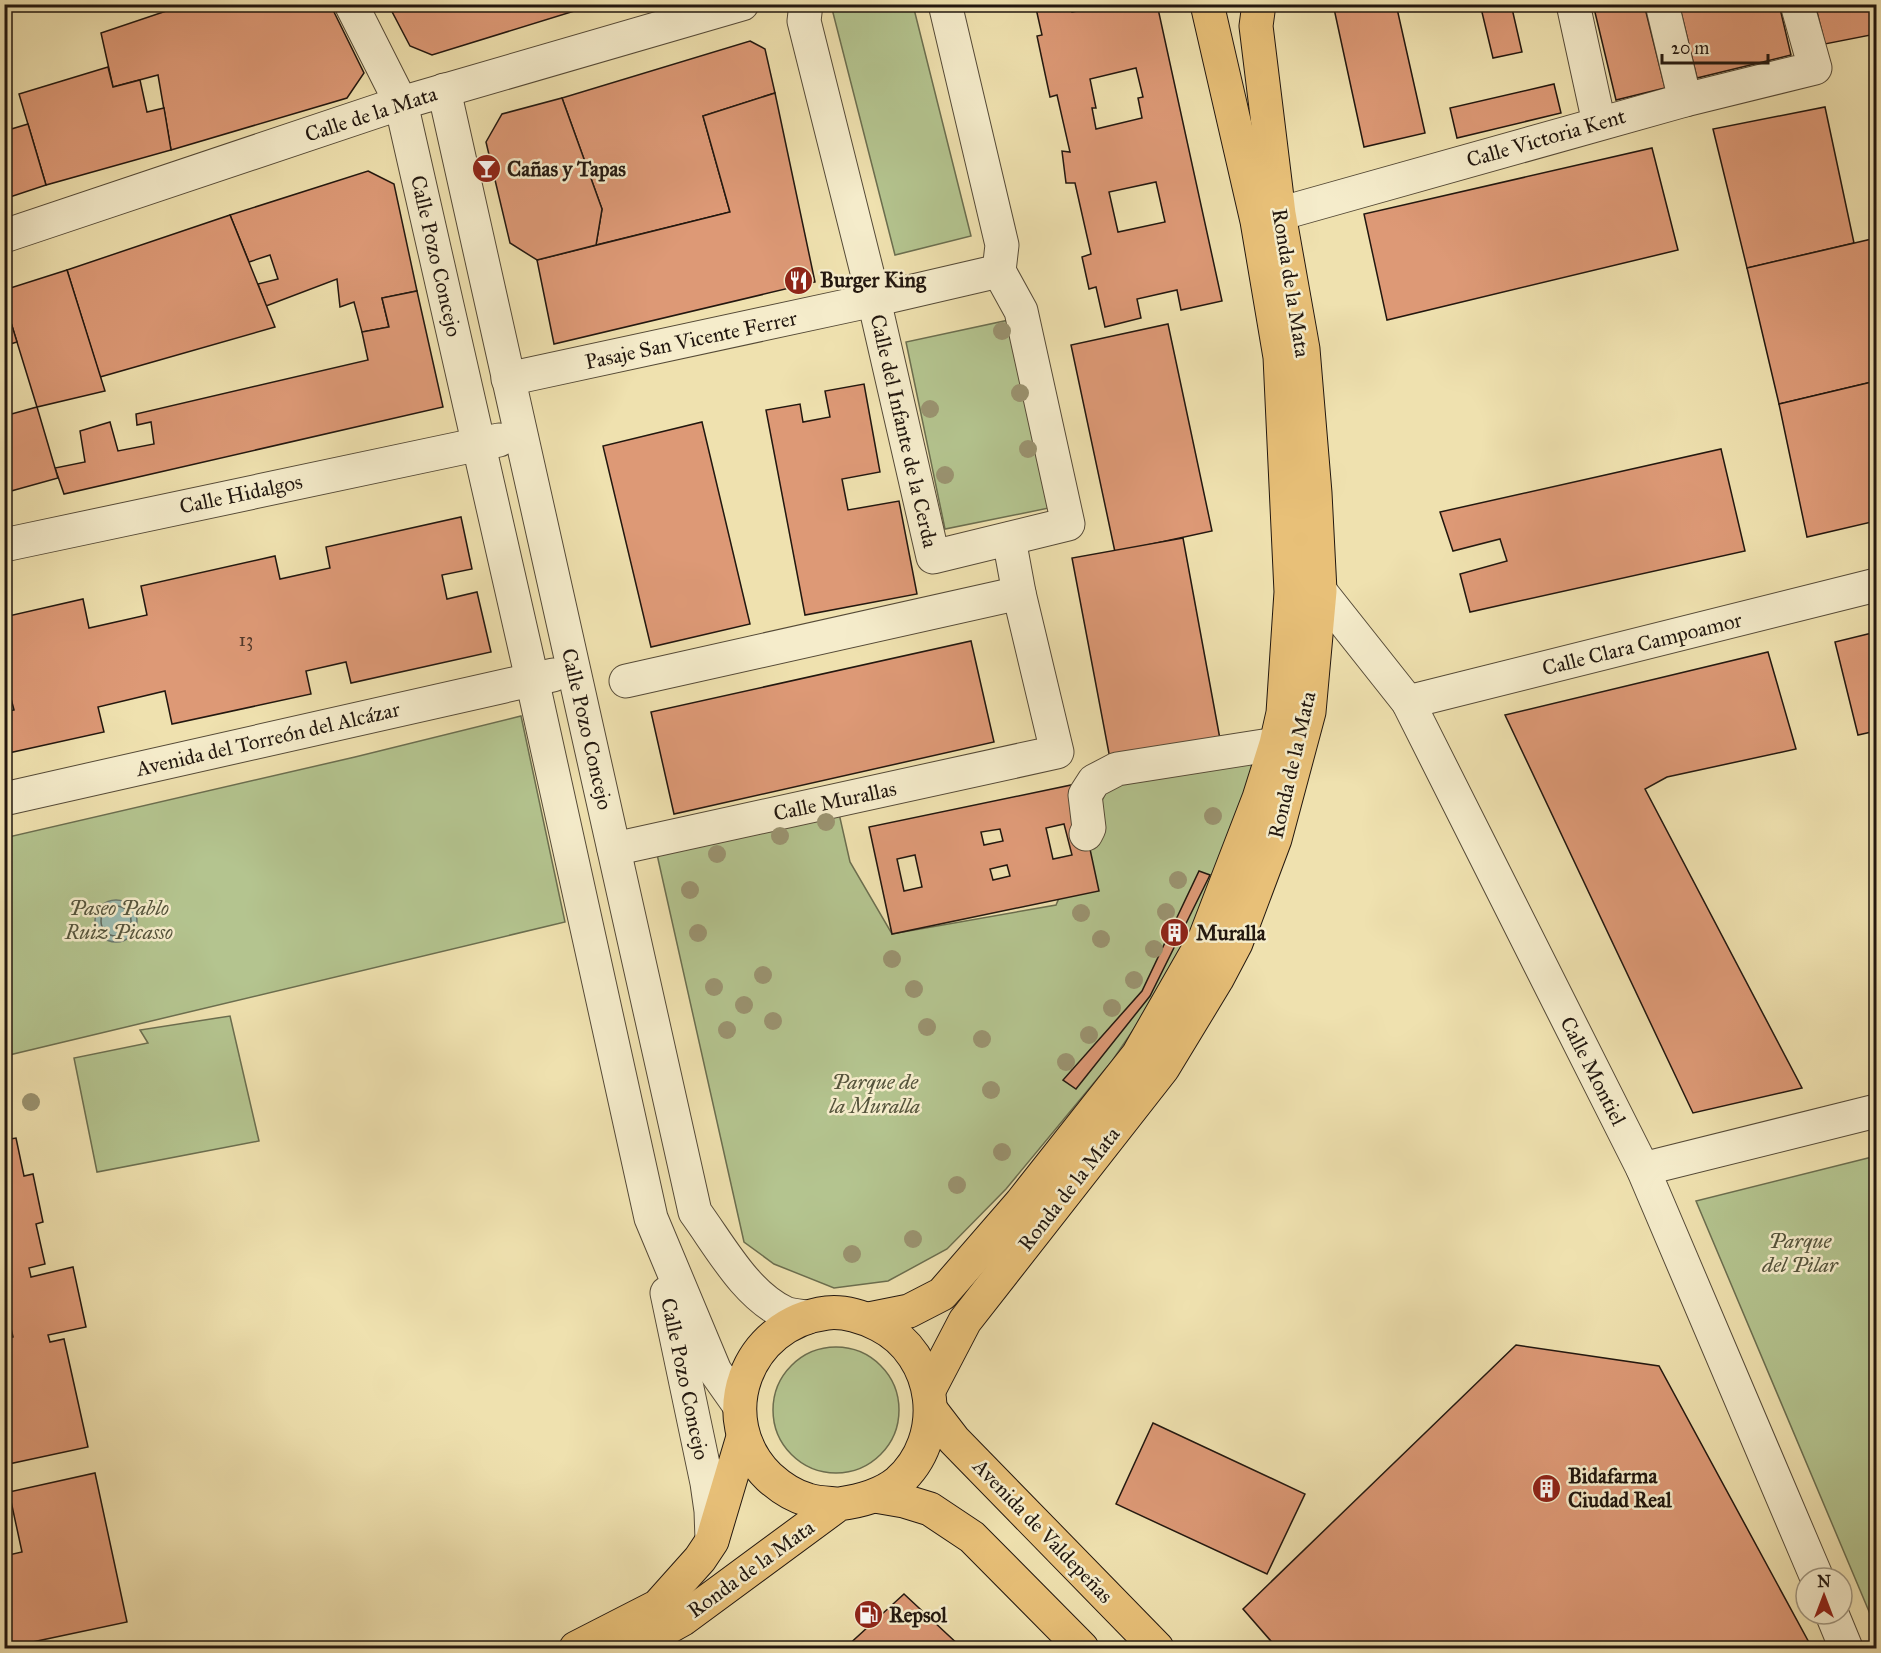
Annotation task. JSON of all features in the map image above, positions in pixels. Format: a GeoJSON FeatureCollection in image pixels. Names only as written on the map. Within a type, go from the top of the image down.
{"type":"FeatureCollection","features":[{"type":"Feature","properties":{"kind":"main road","name":"Ronda de la Mata"},"geometry":{"type":"LineString","coordinates":[[869,1319],[909,1311],[942,1294],[1021,1203],[1138,1055],[1205,938],[1259,798],[1276,744],[1283,713],[1291,592],[1280,357],[1257,221],[1207,4]]}},
{"type":"Feature","properties":{"kind":"main road","name":"Ronda de la Mata"},"geometry":{"type":"LineString","coordinates":[[930,1400],[966,1321],[1163,1068],[1236,943],[1275,840],[1309,712],[1320,591],[1315,493],[1303,349],[1280,214],[1256,26],[1259,4]]}},
{"type":"Feature","properties":{"kind":"main road"},"geometry":{"type":"LineString","coordinates":[[828,1313],[849,1314],[869,1319],[891,1331],[909,1347],[922,1367],[930,1400],[927,1437],[915,1461],[898,1482],[875,1496],[857,1502],[839,1504],[808,1501],[780,1487],[758,1465],[743,1437],[739,1405],[745,1376],[759,1350],[781,1329],[808,1317],[828,1313]]}},
{"type":"Feature","properties":{"kind":"main road","name":"Avenida de Valdepeñas"},"geometry":{"type":"LineString","coordinates":[[930,1400],[954,1440],[1157,1648]]}},
{"type":"Feature","properties":{"kind":"main road","name":"Ronda de la Mata"},"geometry":{"type":"LineString","coordinates":[[576,1648],[658,1606],[700,1559],[712,1541],[743,1437]]}},
{"type":"Feature","properties":{"kind":"main road"},"geometry":{"type":"LineString","coordinates":[[875,1496],[904,1501],[930,1509],[972,1537],[1082,1648]]}},
{"type":"Feature","properties":{"kind":"main road","name":"Ronda de la Mata"},"geometry":{"type":"LineString","coordinates":[[636,1647],[683,1619],[839,1504]]}},
{"type":"Feature","properties":{"kind":"street","name":"Calle Pozo Concejo"},"geometry":{"type":"LineString","coordinates":[[351,4],[401,103],[651,1218],[706,1483],[711,1511],[712,1541]]}},
{"type":"Feature","properties":{"kind":"street","name":"Calle de la Mata"},"geometry":{"type":"LineString","coordinates":[[4,236],[401,103],[742,4]]}},
{"type":"Feature","properties":{"kind":"street","name":"Calle del Infante de la Cerda"},"geometry":{"type":"LineString","coordinates":[[806,4],[804,21],[874,300],[933,557],[1068,524],[1022,311],[999,271],[874,300]]}},
{"type":"Feature","properties":{"kind":"street"},"geometry":{"type":"LineString","coordinates":[[945,4],[1002,245],[999,271]]}},
{"type":"Feature","properties":{"kind":"street"},"geometry":{"type":"LineString","coordinates":[[1573,4],[1599,123]]}},
{"type":"Feature","properties":{"kind":"street"},"geometry":{"type":"LineString","coordinates":[[1662,4],[1685,99]]}},
{"type":"Feature","properties":{"kind":"street","name":"Calle Victoria Kent"},"geometry":{"type":"LineString","coordinates":[[1280,214],[1685,99],[1815,68],[1797,4]]}},
{"type":"Feature","properties":{"kind":"street","name":"Calle Pozo Concejo"},"geometry":{"type":"LineString","coordinates":[[444,90],[695,1212],[747,1284],[759,1296],[786,1314],[808,1317]]}},
{"type":"Feature","properties":{"kind":"street","name":"Pasaje San Vicente Ferrer"},"geometry":{"type":"LineString","coordinates":[[508,379],[874,300]]}},
{"type":"Feature","properties":{"kind":"street","name":"Calle Hidalgos"},"geometry":{"type":"LineString","coordinates":[[4,545],[521,435]]}},
{"type":"Feature","properties":{"kind":"street"},"geometry":{"type":"LineString","coordinates":[[626,681],[1019,593],[1009,539]]}},
{"type":"Feature","properties":{"kind":"street","name":"Calle Clara Campoamor"},"geometry":{"type":"LineString","coordinates":[[1408,702],[1876,585]]}},
{"type":"Feature","properties":{"kind":"street","name":"Calle Montiel"},"geometry":{"type":"LineString","coordinates":[[1320,591],[1408,702],[1643,1169],[1811,1566]]}},
{"type":"Feature","properties":{"kind":"street","name":"Calle Murallas"},"geometry":{"type":"LineString","coordinates":[[614,849],[1057,752],[1019,593]]}},
{"type":"Feature","properties":{"kind":"street","name":"Avenida del Torreón del Alcázar"},"geometry":{"type":"LineString","coordinates":[[4,799],[574,671]]}},
{"type":"Feature","properties":{"kind":"street"},"geometry":{"type":"LineString","coordinates":[[1086,834],[1089,828],[1085,795],[1095,781],[1117,769],[1276,744]]}},
{"type":"Feature","properties":{"kind":"street"},"geometry":{"type":"LineString","coordinates":[[1643,1169],[1876,1111]]}},
{"type":"Feature","properties":{"kind":"street","name":"Calle Pozo Concejo"},"geometry":{"type":"LineString","coordinates":[[651,1218],[715,1371],[739,1405]]}},
{"type":"Feature","properties":{"kind":"street"},"geometry":{"type":"LineString","coordinates":[[1837,1626],[1846,1648]]}},
{"type":"Feature","properties":{"kind":"green space"},"geometry":{"type":"Polygon","coordinates":[[[831,5],[913,5],[971,236],[895,255],[831,5]]]}},
{"type":"Feature","properties":{"kind":"green space"},"geometry":{"type":"Polygon","coordinates":[[[1009,320],[1049,508],[945,529],[906,342],[1009,320]]]}},
{"type":"Feature","properties":{"kind":"green space","name":"Paseo Pablo Ruiz Picasso"},"geometry":{"type":"Polygon","coordinates":[[[521,716],[565,922],[5,1056],[4,838],[521,716]]]}},
{"type":"Feature","properties":{"kind":"green space","name":"Parque de la Muralla"},"geometry":{"type":"Polygon","coordinates":[[[1276,744],[1239,850],[1155,998],[1112,1061],[1006,1189],[947,1249],[888,1281],[834,1288],[774,1264],[744,1242],[654,841],[838,809],[850,862],[892,934],[1056,905],[1117,769],[1276,744]]]}},
{"type":"Feature","properties":{"kind":"green space"},"geometry":{"type":"Polygon","coordinates":[[[230,1016],[259,1141],[97,1172],[74,1058],[148,1043],[140,1030],[230,1016]]]}},
{"type":"Feature","properties":{"kind":"green space","name":"Parque del Pilar"},"geometry":{"type":"Polygon","coordinates":[[[1876,1156],[1876,1628],[1854,1576],[1854,1566],[1850,1566],[1696,1201],[1876,1156]]]}},
{"type":"Feature","properties":{"kind":"green space"},"geometry":{"type":"Polygon","coordinates":[[[836,1347],[860,1352],[881,1365],[894,1386],[899,1410],[894,1434],[881,1455],[860,1468],[836,1473],[812,1468],[791,1455],[778,1434],[773,1410],[778,1386],[791,1365],[812,1352],[836,1347]]]}},
{"type":"Feature","properties":{"kind":"water"},"geometry":{"type":"Polygon","coordinates":[[[116,900],[124,901],[131,906],[136,913],[136,929],[131,936],[124,941],[116,942],[108,941],[101,936],[96,929],[95,921],[96,913],[101,906],[108,901],[116,900]]]}},
{"type":"Feature","properties":{"kind":"building"},"geometry":{"type":"Polygon","coordinates":[[[187,4],[330,4],[364,73],[347,98],[171,150],[158,75],[113,87],[101,33],[187,4]]]}},
{"type":"Feature","properties":{"kind":"building"},"geometry":{"type":"Polygon","coordinates":[[[388,4],[597,4],[432,55],[410,46],[388,4]]]}},
{"type":"Feature","properties":{"kind":"building"},"geometry":{"type":"Polygon","coordinates":[[[1035,4],[1070,4],[1072,12],[1109,4],[1157,4],[1222,301],[1181,310],[1177,290],[1137,299],[1141,318],[1105,327],[1096,287],[1089,289],[1082,257],[1091,254],[1075,183],[1066,183],[1062,151],[1070,152],[1057,95],[1050,97],[1037,36],[1042,35],[1035,4]],[[1136,68],[1090,79],[1096,108],[1092,108],[1096,129],[1142,118],[1138,98],[1143,97],[1136,68]],[[1156,182],[1109,192],[1118,232],[1165,222],[1156,182]]]}},
{"type":"Feature","properties":{"kind":"building"},"geometry":{"type":"Polygon","coordinates":[[[1333,4],[1396,4],[1425,133],[1364,147],[1333,4]]]}},
{"type":"Feature","properties":{"kind":"building"},"geometry":{"type":"Polygon","coordinates":[[[1480,4],[1511,4],[1522,52],[1493,58],[1480,4]]]}},
{"type":"Feature","properties":{"kind":"building"},"geometry":{"type":"Polygon","coordinates":[[[1593,4],[1644,4],[1665,88],[1616,100],[1593,4]]]}},
{"type":"Feature","properties":{"kind":"building"},"geometry":{"type":"Polygon","coordinates":[[[1679,4],[1779,4],[1791,55],[1697,78],[1679,4]]]}},
{"type":"Feature","properties":{"kind":"building"},"geometry":{"type":"Polygon","coordinates":[[[1815,4],[1876,4],[1876,34],[1825,44],[1815,4]]]}},
{"type":"Feature","properties":{"kind":"building"},"geometry":{"type":"Polygon","coordinates":[[[750,41],[765,49],[775,93],[703,116],[730,212],[596,245],[602,209],[562,98],[750,41]]]}},
{"type":"Feature","properties":{"kind":"building"},"geometry":{"type":"Polygon","coordinates":[[[108,67],[113,87],[140,80],[147,112],[164,108],[171,150],[46,185],[19,94],[108,67]]]}},
{"type":"Feature","properties":{"kind":"building"},"geometry":{"type":"Polygon","coordinates":[[[1554,84],[1561,113],[1457,138],[1450,108],[1554,84]]]}},
{"type":"Feature","properties":{"kind":"building"},"geometry":{"type":"Polygon","coordinates":[[[775,93],[815,282],[554,344],[537,260],[730,212],[703,116],[775,93]]]}},
{"type":"Feature","properties":{"kind":"building"},"geometry":{"type":"Polygon","coordinates":[[[562,98],[602,209],[596,245],[537,260],[510,243],[486,142],[502,114],[562,98]]]}},
{"type":"Feature","properties":{"kind":"building"},"geometry":{"type":"Polygon","coordinates":[[[1825,107],[1854,243],[1747,268],[1713,129],[1825,107]]]}},
{"type":"Feature","properties":{"kind":"building"},"geometry":{"type":"Polygon","coordinates":[[[4,119],[8,130],[28,124],[46,185],[4,199],[4,119]]]}},
{"type":"Feature","properties":{"kind":"building"},"geometry":{"type":"Polygon","coordinates":[[[1652,148],[1678,250],[1387,320],[1364,214],[1652,148]]]}},
{"type":"Feature","properties":{"kind":"building"},"geometry":{"type":"Polygon","coordinates":[[[368,171],[394,184],[417,291],[382,298],[389,327],[362,332],[354,302],[340,307],[337,279],[266,306],[258,284],[278,279],[270,255],[249,262],[230,215],[368,171]]]}},
{"type":"Feature","properties":{"kind":"building"},"geometry":{"type":"Polygon","coordinates":[[[230,215],[275,327],[100,377],[67,270],[230,215]]]}},
{"type":"Feature","properties":{"kind":"building"},"geometry":{"type":"Polygon","coordinates":[[[1876,238],[1876,381],[1779,404],[1747,268],[1876,238]]]}},
{"type":"Feature","properties":{"kind":"building"},"geometry":{"type":"Polygon","coordinates":[[[67,270],[105,391],[37,407],[4,300],[4,290],[67,270]]]}},
{"type":"Feature","properties":{"kind":"building"},"geometry":{"type":"Polygon","coordinates":[[[417,291],[443,407],[64,494],[55,468],[85,462],[80,431],[110,422],[118,451],[154,444],[151,422],[137,425],[136,414],[368,360],[362,332],[389,327],[382,298],[417,291]]]}},
{"type":"Feature","properties":{"kind":"building"},"geometry":{"type":"Polygon","coordinates":[[[4,300],[17,342],[4,346],[4,300]]]}},
{"type":"Feature","properties":{"kind":"building"},"geometry":{"type":"Polygon","coordinates":[[[1168,324],[1212,531],[1115,552],[1071,345],[1168,324]]]}},
{"type":"Feature","properties":{"kind":"building"},"geometry":{"type":"Polygon","coordinates":[[[1876,381],[1876,521],[1807,537],[1779,404],[1876,381]]]}},
{"type":"Feature","properties":{"kind":"building"},"geometry":{"type":"Polygon","coordinates":[[[864,384],[880,472],[842,479],[848,510],[899,501],[917,594],[805,615],[766,410],[800,404],[803,422],[830,417],[825,391],[864,384]]]}},
{"type":"Feature","properties":{"kind":"building"},"geometry":{"type":"Polygon","coordinates":[[[37,407],[58,478],[4,493],[4,416],[37,407]]]}},
{"type":"Feature","properties":{"kind":"building"},"geometry":{"type":"Polygon","coordinates":[[[702,422],[750,624],[651,647],[603,446],[702,422]]]}},
{"type":"Feature","properties":{"kind":"building"},"geometry":{"type":"Polygon","coordinates":[[[1721,449],[1745,551],[1470,612],[1460,574],[1507,561],[1500,539],[1453,551],[1440,512],[1721,449]]]}},
{"type":"Feature","properties":{"kind":"building"},"geometry":{"type":"Polygon","coordinates":[[[461,517],[472,569],[442,575],[447,599],[477,592],[491,652],[351,683],[346,662],[306,671],[311,694],[172,724],[165,691],[98,707],[104,732],[4,754],[4,712],[14,710],[4,672],[4,617],[83,599],[89,628],[147,615],[141,586],[275,556],[280,579],[330,568],[326,547],[461,517]]]}},
{"type":"Feature","properties":{"kind":"building"},"geometry":{"type":"Polygon","coordinates":[[[1183,538],[1220,739],[1110,759],[1072,558],[1183,538]]]}},
{"type":"Feature","properties":{"kind":"building"},"geometry":{"type":"Polygon","coordinates":[[[1876,632],[1876,731],[1858,735],[1835,642],[1876,632]]]}},
{"type":"Feature","properties":{"kind":"building"},"geometry":{"type":"Polygon","coordinates":[[[971,641],[994,742],[674,814],[651,712],[971,641]]]}},
{"type":"Feature","properties":{"kind":"building"},"geometry":{"type":"Polygon","coordinates":[[[1768,652],[1796,749],[1667,777],[1645,789],[1802,1088],[1693,1113],[1505,715],[1768,652]]]}},
{"type":"Feature","properties":{"kind":"building"},"geometry":{"type":"Polygon","coordinates":[[[1076,784],[1099,891],[892,934],[869,827],[1076,784]],[[1064,824],[1046,828],[1053,859],[1072,855],[1064,824]],[[1000,829],[981,832],[984,845],[1003,841],[1000,829]],[[915,855],[897,859],[904,891],[922,887],[915,855]],[[1007,865],[990,869],[993,880],[1010,876],[1007,865]]]}},
{"type":"Feature","properties":{"kind":"building","name":"Muralla"},"geometry":{"type":"Polygon","coordinates":[[[1199,871],[1210,875],[1150,996],[1076,1089],[1063,1080],[1142,991],[1199,871]]]}},
{"type":"Feature","properties":{"kind":"building"},"geometry":{"type":"Polygon","coordinates":[[[16,1138],[24,1176],[33,1174],[43,1222],[36,1224],[45,1264],[29,1268],[31,1277],[73,1267],[86,1327],[48,1335],[50,1342],[64,1339],[88,1447],[4,1465],[4,1339],[13,1337],[4,1298],[4,1140],[16,1138]]]}},
{"type":"Feature","properties":{"kind":"building","name":"Bidafarma Ciudad Real"},"geometry":{"type":"Polygon","coordinates":[[[1516,1345],[1659,1366],[1794,1615],[1794,1626],[1800,1626],[1812,1648],[1277,1648],[1243,1609],[1516,1345]]]}},
{"type":"Feature","properties":{"kind":"building"},"geometry":{"type":"Polygon","coordinates":[[[1153,1423],[1305,1494],[1267,1574],[1116,1504],[1153,1423]]]}},
{"type":"Feature","properties":{"kind":"building"},"geometry":{"type":"Polygon","coordinates":[[[95,1473],[127,1622],[4,1648],[4,1556],[22,1552],[9,1492],[95,1473]]]}},
{"type":"Feature","properties":{"kind":"building"},"geometry":{"type":"Polygon","coordinates":[[[904,1594],[962,1648],[845,1648],[904,1594]]]}},
{"type":"Feature","properties":{"kind":"place","name":"Cañas y Tapas"},"geometry":{"type":"Point","coordinates":[486,169]}},
{"type":"Feature","properties":{"kind":"place","name":"Burger King"},"geometry":{"type":"Point","coordinates":[799,280]}},
{"type":"Feature","properties":{"kind":"place","name":"Muralla"},"geometry":{"type":"Point","coordinates":[1175,933]}},
{"type":"Feature","properties":{"kind":"place","name":"Bidafarma Ciudad Real"},"geometry":{"type":"Point","coordinates":[1547,1488]}},
{"type":"Feature","properties":{"kind":"place","name":"Repsol"},"geometry":{"type":"Point","coordinates":[868,1615]}}]}
